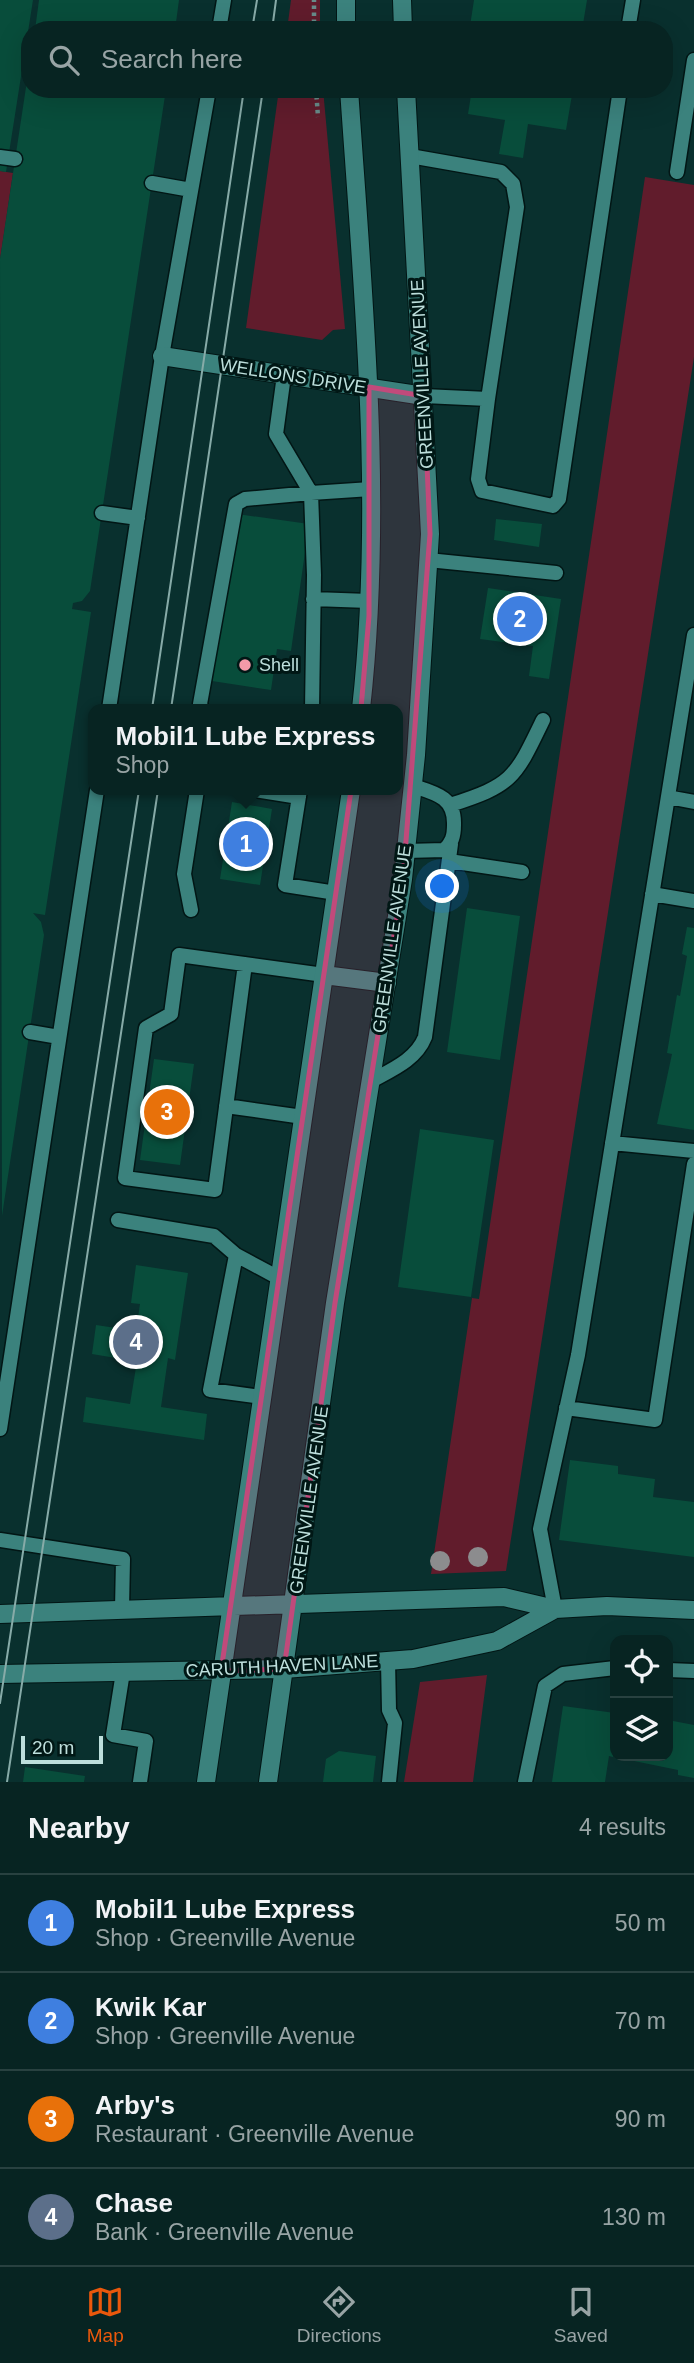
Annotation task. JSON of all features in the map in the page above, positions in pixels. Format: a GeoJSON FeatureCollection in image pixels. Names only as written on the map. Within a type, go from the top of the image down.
{"type":"FeatureCollection","features":[{"type":"Feature","properties":{"kind":"main road"},"geometry":{"type":"LineString","coordinates":[[346,0],[346,21]]}},
{"type":"Feature","properties":{"kind":"main road"},"geometry":{"type":"LineString","coordinates":[[401,0],[402,21]]}},
{"type":"Feature","properties":{"kind":"main road"},"geometry":{"type":"LineString","coordinates":[[350,98],[369,387],[371,489],[369,601],[361,704]]}},
{"type":"Feature","properties":{"kind":"main road","name":"GREENVILLE AVENUE"},"geometry":{"type":"LineString","coordinates":[[268,1782],[295,1606],[335,1303],[387,983],[413,786],[428,559],[424,396],[407,98]]}},
{"type":"Feature","properties":{"kind":"main road","name":"WELLONS DRIVE"},"geometry":{"type":"LineString","coordinates":[[162,356],[424,396]]}},
{"type":"Feature","properties":{"kind":"main road"},"geometry":{"type":"LineString","coordinates":[[206,1782],[350,795]]}},
{"type":"Feature","properties":{"kind":"main road"},"geometry":{"type":"LineString","coordinates":[[324,975],[387,983]]}},
{"type":"Feature","properties":{"kind":"main road","name":"CARUTH HAVEN LANE"},"geometry":{"type":"LineString","coordinates":[[0,1614],[504,1597],[555,1609],[607,1606],[694,1610]]}},
{"type":"Feature","properties":{"kind":"main road","name":"CARUTH HAVEN LANE"},"geometry":{"type":"LineString","coordinates":[[0,1674],[284,1669],[413,1659],[497,1641],[555,1609]]}},
{"type":"Feature","properties":{"kind":"lane"},"geometry":{"type":"LineString","coordinates":[[221,21],[225,0]]}},
{"type":"Feature","properties":{"kind":"lane"},"geometry":{"type":"LineString","coordinates":[[630,21],[633,0]]}},
{"type":"Feature","properties":{"kind":"lane"},"geometry":{"type":"LineString","coordinates":[[677,172],[694,60]]}},
{"type":"Feature","properties":{"kind":"lane"},"geometry":{"type":"LineString","coordinates":[[110,704],[162,356],[207,98]]}},
{"type":"Feature","properties":{"kind":"lane"},"geometry":{"type":"LineString","coordinates":[[410,156],[501,172],[513,184],[517,207],[478,479],[482,491],[553,506],[559,499],[619,98]]}},
{"type":"Feature","properties":{"kind":"lane"},"geometry":{"type":"LineString","coordinates":[[0,157],[15,159]]}},
{"type":"Feature","properties":{"kind":"lane"},"geometry":{"type":"LineString","coordinates":[[152,183],[191,190]]}},
{"type":"Feature","properties":{"kind":"lane"},"geometry":{"type":"LineString","coordinates":[[284,375],[276,434],[311,493],[312,704]]}},
{"type":"Feature","properties":{"kind":"lane"},"geometry":{"type":"LineString","coordinates":[[424,396],[488,399]]}},
{"type":"Feature","properties":{"kind":"lane"},"geometry":{"type":"LineString","coordinates":[[200,704],[236,504],[245,499],[371,489]]}},
{"type":"Feature","properties":{"kind":"lane"},"geometry":{"type":"LineString","coordinates":[[102,513],[138,519]]}},
{"type":"Feature","properties":{"kind":"lane"},"geometry":{"type":"LineString","coordinates":[[428,559],[556,573]]}},
{"type":"Feature","properties":{"kind":"lane"},"geometry":{"type":"LineString","coordinates":[[313,599],[369,601]]}},
{"type":"Feature","properties":{"kind":"lane"},"geometry":{"type":"LineString","coordinates":[[555,1609],[540,1529],[566,1408],[612,1143],[694,635]]}},
{"type":"Feature","properties":{"kind":"lane"},"geometry":{"type":"LineString","coordinates":[[450,805],[487,794],[513,776],[520,769],[543,720]]}},
{"type":"Feature","properties":{"kind":"lane"},"geometry":{"type":"LineString","coordinates":[[371,1081],[421,1049],[425,1037],[454,815],[450,805],[438,794],[413,786]]}},
{"type":"Feature","properties":{"kind":"lane"},"geometry":{"type":"LineString","coordinates":[[0,1429],[5,1361],[96,795]]}},
{"type":"Feature","properties":{"kind":"lane"},"geometry":{"type":"LineString","coordinates":[[191,910],[184,874],[196,795]]}},
{"type":"Feature","properties":{"kind":"lane"},"geometry":{"type":"LineString","coordinates":[[299,795],[285,885],[336,893]]}},
{"type":"Feature","properties":{"kind":"lane"},"geometry":{"type":"LineString","coordinates":[[668,797],[694,802]]}},
{"type":"Feature","properties":{"kind":"lane"},"geometry":{"type":"LineString","coordinates":[[406,851],[435,852],[444,850],[451,844]]}},
{"type":"Feature","properties":{"kind":"lane"},"geometry":{"type":"LineString","coordinates":[[449,861],[522,872]]}},
{"type":"Feature","properties":{"kind":"lane"},"geometry":{"type":"LineString","coordinates":[[652,894],[694,901]]}},
{"type":"Feature","properties":{"kind":"lane"},"geometry":{"type":"LineString","coordinates":[[245,964],[215,1190],[125,1178],[146,1028],[171,1014],[179,955],[245,964],[324,975]]}},
{"type":"Feature","properties":{"kind":"lane"},"geometry":{"type":"LineString","coordinates":[[30,1032],[59,1037]]}},
{"type":"Feature","properties":{"kind":"lane"},"geometry":{"type":"LineString","coordinates":[[226,1106],[303,1117]]}},
{"type":"Feature","properties":{"kind":"lane"},"geometry":{"type":"LineString","coordinates":[[612,1143],[694,1151]]}},
{"type":"Feature","properties":{"kind":"lane"},"geometry":{"type":"LineString","coordinates":[[566,1408],[655,1420],[694,1164]]}},
{"type":"Feature","properties":{"kind":"lane"},"geometry":{"type":"LineString","coordinates":[[118,1220],[214,1236],[236,1255],[279,1279]]}},
{"type":"Feature","properties":{"kind":"lane"},"geometry":{"type":"LineString","coordinates":[[236,1255],[210,1390],[262,1397]]}},
{"type":"Feature","properties":{"kind":"lane"},"geometry":{"type":"LineString","coordinates":[[0,1540],[123,1559],[122,1609]]}},
{"type":"Feature","properties":{"kind":"lane"},"geometry":{"type":"LineString","coordinates":[[388,1661],[390,1710],[395,1723],[389,1782]]}},
{"type":"Feature","properties":{"kind":"lane"},"geometry":{"type":"LineString","coordinates":[[525,1782],[545,1686],[563,1674],[610,1669]]}},
{"type":"Feature","properties":{"kind":"lane"},"geometry":{"type":"LineString","coordinates":[[673,1670],[694,1671]]}},
{"type":"Feature","properties":{"kind":"lane"},"geometry":{"type":"LineString","coordinates":[[124,1672],[113,1735],[146,1741],[139,1782]]}},
{"type":"Feature","properties":{"kind":"path"},"geometry":{"type":"LineString","coordinates":[[314,0],[314,21]]}},
{"type":"Feature","properties":{"kind":"path"},"geometry":{"type":"LineString","coordinates":[[317,98],[318,117]]}},
{"type":"Feature","properties":{"kind":"highlighted area"},"geometry":{"type":"Polygon","coordinates":[[[369,387],[424,396],[430,534],[403,879],[335,1303],[284,1669],[221,1671],[358,743],[369,616],[369,387]]]}},
{"type":"Feature","properties":{"kind":"shaded area"},"geometry":{"type":"Polygon","coordinates":[[[291,0],[320,0],[320,21],[288,21],[291,0]]]}},
{"type":"Feature","properties":{"kind":"shaded area"},"geometry":{"type":"Polygon","coordinates":[[[278,98],[324,98],[345,329],[333,330],[322,340],[246,328],[278,98]]]}},
{"type":"Feature","properties":{"kind":"shaded area"},"geometry":{"type":"Polygon","coordinates":[[[0,171],[13,173],[0,260],[0,171]]]}},
{"type":"Feature","properties":{"kind":"shaded area"},"geometry":{"type":"Polygon","coordinates":[[[645,177],[694,185],[694,357],[506,1571],[431,1574],[472,1298],[479,1299],[645,177]]]}},
{"type":"Feature","properties":{"kind":"shaded area"},"geometry":{"type":"Polygon","coordinates":[[[487,1675],[473,1782],[404,1782],[420,1682],[487,1675]]]}},
{"type":"Feature","properties":{"kind":"building"},"geometry":{"type":"Polygon","coordinates":[[[0,0],[33,0],[30,21],[21,21],[21,76],[6,172],[0,171],[0,0]]]}},
{"type":"Feature","properties":{"kind":"building"},"geometry":{"type":"Polygon","coordinates":[[[39,0],[179,0],[176,21],[36,21],[39,0]]]}},
{"type":"Feature","properties":{"kind":"building"},"geometry":{"type":"Polygon","coordinates":[[[474,0],[587,0],[584,21],[471,21],[474,0]]]}},
{"type":"Feature","properties":{"kind":"building"},"geometry":{"type":"Polygon","coordinates":[[[24,98],[165,98],[90,591],[82,601],[73,603],[72,609],[91,612],[45,915],[33,913],[41,922],[44,935],[2,1216],[0,259],[24,98]]]}},
{"type":"Feature","properties":{"kind":"building"},"geometry":{"type":"Polygon","coordinates":[[[471,98],[571,98],[566,130],[528,124],[523,158],[499,154],[505,120],[468,114],[471,98]]]}},
{"type":"Feature","properties":{"kind":"building","name":"Shell"},"geometry":{"type":"Polygon","coordinates":[[[237,514],[309,524],[291,651],[277,649],[271,690],[212,681],[237,514]]]}},
{"type":"Feature","properties":{"kind":"building"},"geometry":{"type":"Polygon","coordinates":[[[496,519],[542,524],[539,547],[494,540],[496,519]]]}},
{"type":"Feature","properties":{"kind":"building"},"geometry":{"type":"Polygon","coordinates":[[[488,588],[561,599],[549,679],[529,676],[533,646],[480,639],[488,588]]]}},
{"type":"Feature","properties":{"kind":"building"},"geometry":{"type":"Polygon","coordinates":[[[232,802],[272,809],[260,885],[220,879],[232,802]]]}},
{"type":"Feature","properties":{"kind":"building"},"geometry":{"type":"Polygon","coordinates":[[[467,908],[520,916],[500,1060],[447,1052],[467,908]]]}},
{"type":"Feature","properties":{"kind":"building"},"geometry":{"type":"Polygon","coordinates":[[[687,927],[694,928],[694,1130],[657,1124],[672,1054],[667,1053],[677,995],[680,996],[687,956],[682,954],[687,927]]]}},
{"type":"Feature","properties":{"kind":"building"},"geometry":{"type":"Polygon","coordinates":[[[154,1059],[194,1064],[180,1165],[140,1160],[154,1059]]]}},
{"type":"Feature","properties":{"kind":"building"},"geometry":{"type":"Polygon","coordinates":[[[420,1129],[494,1140],[471,1297],[398,1287],[420,1129]]]}},
{"type":"Feature","properties":{"kind":"building"},"geometry":{"type":"Polygon","coordinates":[[[136,1265],[188,1273],[175,1360],[168,1358],[161,1407],[207,1414],[204,1440],[83,1422],[86,1397],[130,1404],[138,1355],[129,1354],[128,1360],[92,1354],[96,1325],[136,1331],[140,1304],[131,1303],[136,1265]]]}},
{"type":"Feature","properties":{"kind":"building"},"geometry":{"type":"Polygon","coordinates":[[[570,1460],[618,1466],[618,1474],[655,1479],[653,1497],[694,1502],[694,1557],[559,1540],[570,1460]]]}},
{"type":"Feature","properties":{"kind":"building"},"geometry":{"type":"Polygon","coordinates":[[[563,1706],[610,1712],[610,1756],[605,1782],[552,1782],[563,1706]]]}},
{"type":"Feature","properties":{"kind":"building"},"geometry":{"type":"Polygon","coordinates":[[[673,1721],[694,1725],[694,1778],[678,1775],[678,1770],[634,1761],[673,1761],[673,1721]]]}},
{"type":"Feature","properties":{"kind":"building"},"geometry":{"type":"Polygon","coordinates":[[[339,1751],[376,1756],[373,1782],[323,1782],[326,1759],[339,1751]]]}},
{"type":"Feature","properties":{"kind":"building"},"geometry":{"type":"Polygon","coordinates":[[[25,1767],[85,1776],[84,1782],[23,1782],[25,1767]]]}},
{"type":"Feature","properties":{"kind":"tram line"},"geometry":{"type":"LineString","coordinates":[[254,21],[257,0]]}},
{"type":"Feature","properties":{"kind":"tram line"},"geometry":{"type":"LineString","coordinates":[[273,21],[276,0]]}},
{"type":"Feature","properties":{"kind":"tram line"},"geometry":{"type":"LineString","coordinates":[[153,704],[243,98]]}},
{"type":"Feature","properties":{"kind":"tram line"},"geometry":{"type":"LineString","coordinates":[[172,704],[262,98]]}},
{"type":"Feature","properties":{"kind":"tram line"},"geometry":{"type":"LineString","coordinates":[[0,1703],[138,795]]}},
{"type":"Feature","properties":{"kind":"tram line"},"geometry":{"type":"LineString","coordinates":[[7,1782],[157,795]]}},
{"type":"Feature","properties":{"kind":"place","name":"Kwik Kar"},"geometry":{"type":"Point","coordinates":[520,619]}},
{"type":"Feature","properties":{"kind":"place","name":"Shell"},"geometry":{"type":"Point","coordinates":[245,665]}},
{"type":"Feature","properties":{"kind":"place","name":"Mobil1 Lube Express"},"geometry":{"type":"Point","coordinates":[246,844]}},
{"type":"Feature","properties":{"kind":"place","name":"Arby's"},"geometry":{"type":"Point","coordinates":[167,1112]}},
{"type":"Feature","properties":{"kind":"place","name":"Chase"},"geometry":{"type":"Point","coordinates":[136,1342]}}]}
